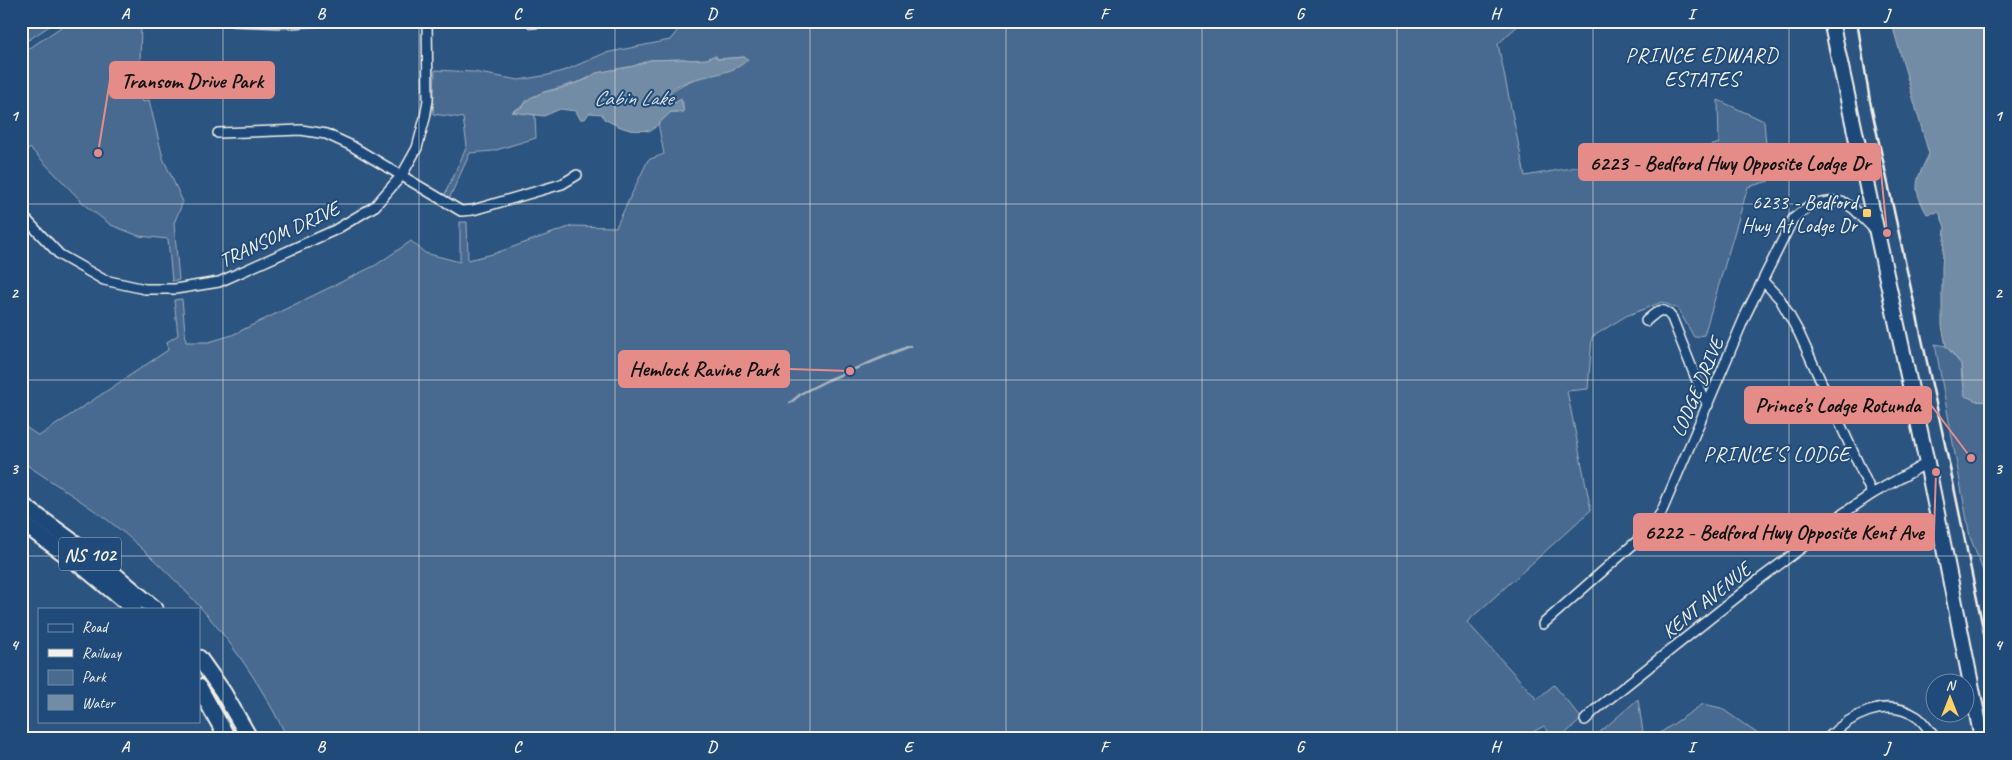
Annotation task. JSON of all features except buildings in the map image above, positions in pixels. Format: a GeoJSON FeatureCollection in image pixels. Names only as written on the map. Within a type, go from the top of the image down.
{"type":"FeatureCollection","features":[{"type":"Feature","properties":{"kind":"highway","name":"NS 102"},"geometry":{"type":"LineString","coordinates":[[21,504],[96,558],[154,608]]}},
{"type":"Feature","properties":{"kind":"highway","name":"NS 102"},"geometry":{"type":"LineString","coordinates":[[21,522],[87,570],[133,608]]}},
{"type":"Feature","properties":{"kind":"highway"},"geometry":{"type":"LineString","coordinates":[[200,659],[223,692],[250,739]]}},
{"type":"Feature","properties":{"kind":"highway"},"geometry":{"type":"LineString","coordinates":[[200,689],[228,739]]}},
{"type":"Feature","properties":{"kind":"main road"},"geometry":{"type":"LineString","coordinates":[[1831,21],[1927,463],[1982,739]]}},
{"type":"Feature","properties":{"kind":"street"},"geometry":{"type":"LineString","coordinates":[[233,21],[289,24],[318,21]]}},
{"type":"Feature","properties":{"kind":"street","name":"TRANSOM DRIVE"},"geometry":{"type":"LineString","coordinates":[[21,214],[60,255],[104,280],[145,289],[175,289],[219,282],[335,230],[375,206],[402,175],[417,148],[425,118],[429,76],[427,21]]}},
{"type":"Feature","properties":{"kind":"street"},"geometry":{"type":"LineString","coordinates":[[532,23],[551,21]]}},
{"type":"Feature","properties":{"kind":"street"},"geometry":{"type":"LineString","coordinates":[[218,133],[313,131],[338,138],[461,211],[473,210],[562,184],[577,175]]}},
{"type":"Feature","properties":{"kind":"street","name":"LODGE DRIVE"},"geometry":{"type":"LineString","coordinates":[[1543,624],[1646,532],[1662,513],[1746,314],[1791,223],[1800,212],[1810,205],[1824,202],[1835,201],[1845,203],[1854,209],[1877,232]]}},
{"type":"Feature","properties":{"kind":"street"},"geometry":{"type":"LineString","coordinates":[[1763,281],[1780,299],[1799,333],[1872,494]]}},
{"type":"Feature","properties":{"kind":"street"},"geometry":{"type":"LineString","coordinates":[[1646,321],[1658,311],[1667,311],[1672,318],[1708,405]]}},
{"type":"Feature","properties":{"kind":"street","name":"KENT AVENUE"},"geometry":{"type":"LineString","coordinates":[[1585,720],[1757,581],[1811,541],[1841,515],[1872,494],[1927,463]]}},
{"type":"Feature","properties":{"kind":"street"},"geometry":{"type":"LineString","coordinates":[[1827,739],[1842,724],[1878,708],[1887,708],[1916,716],[1932,735],[1932,739]]}},
{"type":"Feature","properties":{"kind":"green space"},"geometry":{"type":"Polygon","coordinates":[[[21,21],[57,21],[21,45],[21,21]]]}},
{"type":"Feature","properties":{"kind":"green space"},"geometry":{"type":"Polygon","coordinates":[[[70,21],[141,21],[140,64],[147,93],[141,95],[143,102],[149,100],[163,158],[183,202],[174,223],[179,280],[172,281],[168,239],[139,236],[111,225],[87,207],[30,148],[21,159],[21,54],[70,21]]]}},
{"type":"Feature","properties":{"kind":"green space"},"geometry":{"type":"Polygon","coordinates":[[[669,21],[1523,21],[1498,44],[1525,176],[1661,152],[1663,161],[1719,143],[1718,100],[1764,121],[1769,181],[1748,187],[1704,335],[1694,337],[1678,309],[1662,302],[1626,316],[1592,337],[1588,389],[1567,391],[1591,510],[1467,622],[1537,699],[1554,685],[1582,719],[1559,739],[1550,739],[1549,732],[1544,726],[1533,732],[1526,739],[288,739],[257,683],[240,658],[223,634],[184,589],[125,533],[21,461],[21,424],[39,436],[168,350],[167,342],[178,335],[174,300],[182,299],[186,342],[209,342],[232,335],[376,265],[411,241],[425,253],[460,262],[460,222],[467,222],[468,260],[493,254],[572,226],[616,227],[648,160],[664,154],[658,123],[671,112],[683,112],[683,102],[674,103],[665,99],[665,96],[697,78],[730,69],[746,61],[745,57],[717,59],[716,57],[706,60],[650,60],[634,66],[597,73],[582,81],[544,92],[526,101],[524,105],[513,111],[535,115],[536,138],[493,151],[470,153],[449,199],[444,196],[467,146],[463,118],[433,114],[435,70],[473,72],[519,80],[548,75],[566,70],[605,53],[670,40],[677,31],[669,21]]]}},
{"type":"Feature","properties":{"kind":"green space"},"geometry":{"type":"Polygon","coordinates":[[[1935,344],[1946,346],[1961,364],[1962,381],[1977,401],[1991,402],[1991,518],[1986,530],[1985,576],[1970,537],[1935,344]]]}},
{"type":"Feature","properties":{"kind":"green space"},"geometry":{"type":"Polygon","coordinates":[[[1638,699],[1644,739],[1592,739],[1638,699]]]}},
{"type":"Feature","properties":{"kind":"green space"},"geometry":{"type":"Polygon","coordinates":[[[1703,704],[1721,708],[1765,739],[1651,739],[1703,704]]]}},
{"type":"Feature","properties":{"kind":"water"},"geometry":{"type":"Polygon","coordinates":[[[1891,21],[1991,21],[1991,402],[1977,401],[1965,396],[1961,364],[1946,346],[1942,326],[1942,267],[1945,227],[1939,212],[1927,214],[1917,190],[1918,177],[1929,154],[1891,21]]]}},
{"type":"Feature","properties":{"kind":"water","name":"Cabin Lake"},"geometry":{"type":"Polygon","coordinates":[[[716,56],[718,59],[745,57],[748,59],[740,66],[729,71],[693,80],[672,89],[664,98],[675,103],[681,99],[684,112],[671,112],[651,131],[623,128],[604,119],[602,114],[589,113],[585,119],[580,119],[576,111],[560,109],[544,116],[512,112],[522,107],[530,98],[588,79],[596,73],[634,66],[650,60],[707,59],[716,56]]]}},
{"type":"Feature","properties":{"kind":"water"},"geometry":{"type":"Polygon","coordinates":[[[1991,518],[1991,615],[1984,553],[1987,529],[1991,518]]]}},
{"type":"Feature","properties":{"kind":"waterway"},"geometry":{"type":"LineString","coordinates":[[790,403],[802,393],[828,380],[910,346]]}},
{"type":"Feature","properties":{"kind":"railway"},"geometry":{"type":"LineString","coordinates":[[1857,21],[1870,101],[1948,458],[1991,667]]}},
{"type":"Feature","properties":{"kind":"place","name":"Transom Drive Park"},"geometry":{"type":"Point","coordinates":[98,153]}},
{"type":"Feature","properties":{"kind":"place","name":"6233 - Bedford Hwy At Lodge Dr"},"geometry":{"type":"Point","coordinates":[1867,213]}},
{"type":"Feature","properties":{"kind":"place","name":"6223 - Bedford Hwy Opposite Lodge Dr"},"geometry":{"type":"Point","coordinates":[1887,233]}},
{"type":"Feature","properties":{"kind":"place","name":"Hemlock Ravine Park"},"geometry":{"type":"Point","coordinates":[850,371]}},
{"type":"Feature","properties":{"kind":"place","name":"Prince's Lodge Rotunda"},"geometry":{"type":"Point","coordinates":[1971,458]}},
{"type":"Feature","properties":{"kind":"place","name":"6222 - Bedford Hwy Opposite Kent Ave"},"geometry":{"type":"Point","coordinates":[1936,472]}},
{"type":"Feature","properties":{"kind":"district","name":"PRINCE EDWARD ESTATES"},"geometry":{"type":"Point","coordinates":[1702,67]}},
{"type":"Feature","properties":{"kind":"district","name":"PRINCE'S LODGE"},"geometry":{"type":"Point","coordinates":[1777,454]}}]}
